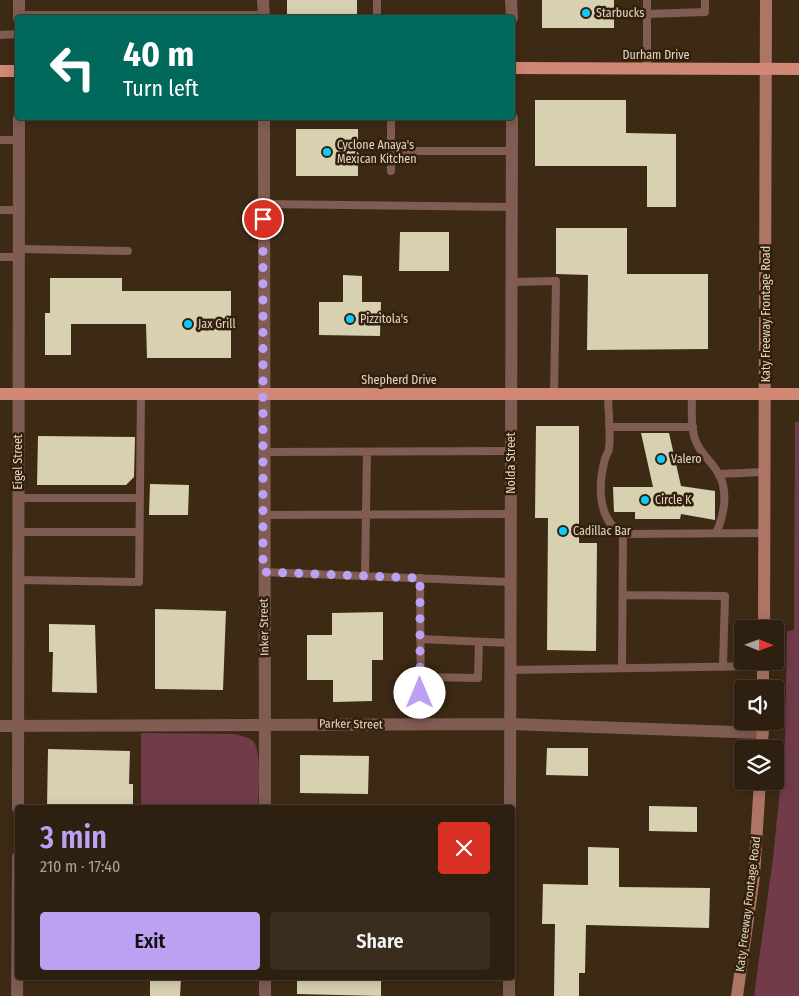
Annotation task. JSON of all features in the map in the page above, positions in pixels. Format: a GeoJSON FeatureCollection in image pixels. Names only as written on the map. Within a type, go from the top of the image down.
{"type":"FeatureCollection","features":[{"type":"Feature","properties":{"kind":"main road","name":"Katy Freeway Frontage Road"},"geometry":{"type":"LineString","coordinates":[[764,620],[766,0]]}},
{"type":"Feature","properties":{"kind":"main road","name":"Durham Drive"},"geometry":{"type":"LineString","coordinates":[[515,68],[799,69]]}},
{"type":"Feature","properties":{"kind":"main road"},"geometry":{"type":"LineString","coordinates":[[0,71],[15,71]]}},
{"type":"Feature","properties":{"kind":"main road","name":"Shepherd Drive"},"geometry":{"type":"LineString","coordinates":[[0,394],[799,394]]}},
{"type":"Feature","properties":{"kind":"main road","name":"Katy Freeway Frontage Road"},"geometry":{"type":"LineString","coordinates":[[737,996],[754,876],[759,790]]}},
{"type":"Feature","properties":{"kind":"street"},"geometry":{"type":"LineString","coordinates":[[19,0],[19,15]]}},
{"type":"Feature","properties":{"kind":"street"},"geometry":{"type":"LineString","coordinates":[[264,0],[264,15]]}},
{"type":"Feature","properties":{"kind":"street"},"geometry":{"type":"LineString","coordinates":[[512,0],[512,15]]}},
{"type":"Feature","properties":{"kind":"street","name":"Eigel Street"},"geometry":{"type":"LineString","coordinates":[[18,805],[19,120]]}},
{"type":"Feature","properties":{"kind":"street","name":"Inker Street"},"geometry":{"type":"LineString","coordinates":[[264,120],[263,572],[265,805]]}},
{"type":"Feature","properties":{"kind":"street","name":"Nolda Street"},"geometry":{"type":"LineString","coordinates":[[510,805],[512,120]]}},
{"type":"Feature","properties":{"kind":"street","name":"Parker Street"},"geometry":{"type":"LineString","coordinates":[[0,726],[510,724],[734,727]]}},
{"type":"Feature","properties":{"kind":"street"},"geometry":{"type":"LineString","coordinates":[[17,980],[17,996]]}},
{"type":"Feature","properties":{"kind":"street"},"geometry":{"type":"LineString","coordinates":[[265,980],[265,996]]}},
{"type":"Feature","properties":{"kind":"street"},"geometry":{"type":"LineString","coordinates":[[509,996],[510,980]]}},
{"type":"Feature","properties":{"kind":"lane"},"geometry":{"type":"LineString","coordinates":[[377,0],[377,15]]}},
{"type":"Feature","properties":{"kind":"lane"},"geometry":{"type":"LineString","coordinates":[[647,0],[647,69]]}},
{"type":"Feature","properties":{"kind":"lane"},"geometry":{"type":"LineString","coordinates":[[647,14],[705,12],[705,0]]}},
{"type":"Feature","properties":{"kind":"lane"},"geometry":{"type":"LineString","coordinates":[[0,35],[15,34]]}},
{"type":"Feature","properties":{"kind":"lane"},"geometry":{"type":"LineString","coordinates":[[391,120],[391,171]]}},
{"type":"Feature","properties":{"kind":"lane"},"geometry":{"type":"LineString","coordinates":[[0,140],[19,140]]}},
{"type":"Feature","properties":{"kind":"lane"},"geometry":{"type":"LineString","coordinates":[[391,151],[512,151]]}},
{"type":"Feature","properties":{"kind":"lane"},"geometry":{"type":"LineString","coordinates":[[263,204],[512,207]]}},
{"type":"Feature","properties":{"kind":"lane"},"geometry":{"type":"LineString","coordinates":[[0,210],[19,210]]}},
{"type":"Feature","properties":{"kind":"lane"},"geometry":{"type":"LineString","coordinates":[[0,257],[19,253],[128,250]]}},
{"type":"Feature","properties":{"kind":"lane"},"geometry":{"type":"LineString","coordinates":[[512,282],[556,281],[554,394]]}},
{"type":"Feature","properties":{"kind":"lane"},"geometry":{"type":"LineString","coordinates":[[18,580],[139,582],[140,394]]}},
{"type":"Feature","properties":{"kind":"lane"},"geometry":{"type":"LineString","coordinates":[[608,394],[609,449],[603,470],[601,500],[606,520],[613,529],[623,534],[764,533]]}},
{"type":"Feature","properties":{"kind":"lane"},"geometry":{"type":"LineString","coordinates":[[692,394],[693,427],[698,446],[719,474],[724,498],[722,519],[716,533]]}},
{"type":"Feature","properties":{"kind":"lane"},"geometry":{"type":"LineString","coordinates":[[609,427],[693,427]]}},
{"type":"Feature","properties":{"kind":"lane"},"geometry":{"type":"LineString","coordinates":[[263,452],[511,451]]}},
{"type":"Feature","properties":{"kind":"lane"},"geometry":{"type":"LineString","coordinates":[[365,575],[367,452]]}},
{"type":"Feature","properties":{"kind":"lane"},"geometry":{"type":"LineString","coordinates":[[719,474],[765,472]]}},
{"type":"Feature","properties":{"kind":"lane"},"geometry":{"type":"LineString","coordinates":[[18,498],[139,498]]}},
{"type":"Feature","properties":{"kind":"lane"},"geometry":{"type":"LineString","coordinates":[[263,514],[511,514]]}},
{"type":"Feature","properties":{"kind":"lane"},"geometry":{"type":"LineString","coordinates":[[18,532],[139,532]]}},
{"type":"Feature","properties":{"kind":"lane"},"geometry":{"type":"LineString","coordinates":[[622,668],[623,534]]}},
{"type":"Feature","properties":{"kind":"lane"},"geometry":{"type":"LineString","coordinates":[[263,572],[510,582]]}},
{"type":"Feature","properties":{"kind":"lane"},"geometry":{"type":"LineString","coordinates":[[420,578],[421,724]]}},
{"type":"Feature","properties":{"kind":"lane"},"geometry":{"type":"LineString","coordinates":[[623,595],[725,596],[724,666]]}},
{"type":"Feature","properties":{"kind":"lane"},"geometry":{"type":"LineString","coordinates":[[420,639],[510,643]]}},
{"type":"Feature","properties":{"kind":"lane"},"geometry":{"type":"LineString","coordinates":[[420,677],[478,678],[479,642]]}},
{"type":"Feature","properties":{"kind":"lane"},"geometry":{"type":"LineString","coordinates":[[510,670],[734,665]]}},
{"type":"Feature","properties":{"kind":"shaded area"},"geometry":{"type":"Polygon","coordinates":[[[795,422],[799,422],[799,996],[754,996],[773,858],[780,790],[784,790],[787,631],[794,630],[795,422]]]}},
{"type":"Feature","properties":{"kind":"shaded area"},"geometry":{"type":"Polygon","coordinates":[[[141,733],[235,734],[253,741],[256,746],[259,762],[258,805],[141,805],[141,733]]]}},
{"type":"Feature","properties":{"kind":"building"},"geometry":{"type":"Polygon","coordinates":[[[287,0],[357,0],[357,15],[287,15],[287,0]]]}},
{"type":"Feature","properties":{"kind":"building"},"geometry":{"type":"Polygon","coordinates":[[[542,0],[614,0],[614,28],[542,28],[542,0]]]}},
{"type":"Feature","properties":{"kind":"building"},"geometry":{"type":"Polygon","coordinates":[[[535,100],[626,100],[626,133],[676,134],[676,207],[647,207],[647,166],[535,166],[535,100]]]}},
{"type":"Feature","properties":{"kind":"building","name":"Cyclone Anaya's Mexican Kitchen"},"geometry":{"type":"Polygon","coordinates":[[[296,129],[358,129],[358,176],[296,176],[296,129]]]}},
{"type":"Feature","properties":{"kind":"building"},"geometry":{"type":"Polygon","coordinates":[[[556,228],[627,228],[627,274],[708,274],[708,349],[587,350],[588,275],[556,274],[556,228]]]}},
{"type":"Feature","properties":{"kind":"building"},"geometry":{"type":"Polygon","coordinates":[[[400,232],[449,232],[449,271],[399,271],[400,232]]]}},
{"type":"Feature","properties":{"kind":"building","name":"Pizzitola's"},"geometry":{"type":"Polygon","coordinates":[[[343,275],[362,276],[362,302],[381,302],[380,336],[319,335],[319,302],[343,302],[343,275]]]}},
{"type":"Feature","properties":{"kind":"building"},"geometry":{"type":"Polygon","coordinates":[[[50,278],[122,278],[122,291],[231,291],[231,358],[147,358],[146,324],[71,324],[71,355],[45,355],[45,313],[50,313],[50,278]]]}},
{"type":"Feature","properties":{"kind":"building","name":"Cadillac Bar"},"geometry":{"type":"Polygon","coordinates":[[[536,426],[579,426],[579,543],[597,543],[596,651],[547,650],[548,518],[535,518],[536,426]]]}},
{"type":"Feature","properties":{"kind":"building"},"geometry":{"type":"Polygon","coordinates":[[[641,433],[669,433],[681,486],[715,491],[715,520],[681,514],[680,519],[635,519],[635,512],[614,512],[613,487],[653,487],[641,433]]]}},
{"type":"Feature","properties":{"kind":"building"},"geometry":{"type":"Polygon","coordinates":[[[38,436],[135,437],[134,477],[126,485],[37,485],[38,436]]]}},
{"type":"Feature","properties":{"kind":"building"},"geometry":{"type":"Polygon","coordinates":[[[150,484],[189,485],[188,515],[149,515],[150,484]]]}},
{"type":"Feature","properties":{"kind":"building"},"geometry":{"type":"Polygon","coordinates":[[[155,609],[226,611],[223,690],[155,689],[155,609]]]}},
{"type":"Feature","properties":{"kind":"building"},"geometry":{"type":"Polygon","coordinates":[[[383,612],[383,660],[372,660],[372,701],[333,702],[333,680],[307,680],[307,635],[332,635],[332,613],[383,612]]]}},
{"type":"Feature","properties":{"kind":"building"},"geometry":{"type":"Polygon","coordinates":[[[49,624],[95,625],[97,693],[52,692],[53,652],[49,652],[49,624]]]}},
{"type":"Feature","properties":{"kind":"building"},"geometry":{"type":"Polygon","coordinates":[[[547,748],[588,748],[588,776],[546,775],[547,748]]]}},
{"type":"Feature","properties":{"kind":"building"},"geometry":{"type":"Polygon","coordinates":[[[48,749],[130,751],[129,784],[133,784],[133,805],[47,805],[48,749]]]}},
{"type":"Feature","properties":{"kind":"building"},"geometry":{"type":"Polygon","coordinates":[[[300,755],[369,756],[368,794],[300,793],[300,755]]]}},
{"type":"Feature","properties":{"kind":"building"},"geometry":{"type":"Polygon","coordinates":[[[649,806],[697,807],[697,832],[649,831],[649,806]]]}},
{"type":"Feature","properties":{"kind":"building"},"geometry":{"type":"Polygon","coordinates":[[[588,847],[619,848],[619,887],[710,888],[709,928],[586,925],[585,973],[579,973],[579,996],[554,996],[555,924],[542,924],[543,884],[588,885],[588,847]]]}},
{"type":"Feature","properties":{"kind":"building"},"geometry":{"type":"Polygon","coordinates":[[[150,980],[181,980],[180,996],[150,996],[150,980]]]}},
{"type":"Feature","properties":{"kind":"building"},"geometry":{"type":"Polygon","coordinates":[[[297,980],[381,980],[381,996],[297,994],[297,980]]]}},
{"type":"Feature","properties":{"kind":"place","name":"Starbucks"},"geometry":{"type":"Point","coordinates":[586,13]}},
{"type":"Feature","properties":{"kind":"place","name":"Cyclone Anaya's Mexican Kitchen"},"geometry":{"type":"Point","coordinates":[327,152]}},
{"type":"Feature","properties":{"kind":"place","name":"Pizzitola's"},"geometry":{"type":"Point","coordinates":[350,319]}},
{"type":"Feature","properties":{"kind":"place","name":"Jax Grill"},"geometry":{"type":"Point","coordinates":[188,324]}},
{"type":"Feature","properties":{"kind":"place","name":"Valero"},"geometry":{"type":"Point","coordinates":[661,459]}},
{"type":"Feature","properties":{"kind":"place","name":"Circle K"},"geometry":{"type":"Point","coordinates":[645,500]}},
{"type":"Feature","properties":{"kind":"place","name":"Cadillac Bar"},"geometry":{"type":"Point","coordinates":[563,531]}},
{"type":"Feature","properties":{"kind":"route"},"geometry":{"type":"LineString","coordinates":[[263,219],[263,572],[420,578],[420,693]]}}]}
